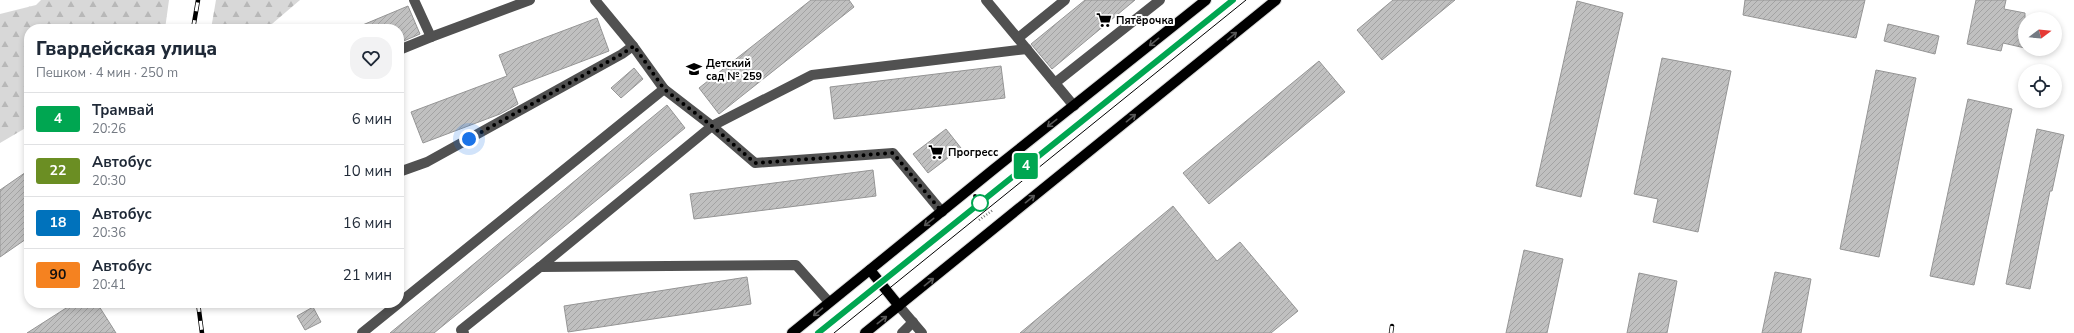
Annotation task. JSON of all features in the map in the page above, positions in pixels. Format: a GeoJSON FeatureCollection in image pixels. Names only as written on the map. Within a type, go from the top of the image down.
{"type":"FeatureCollection","features":[{"type":"Feature","properties":{"kind":"main road"},"geometry":{"type":"LineString","coordinates":[[792,333],[1206,0]]}},
{"type":"Feature","properties":{"kind":"main road"},"geometry":{"type":"LineString","coordinates":[[865,333],[1276,0]]}},
{"type":"Feature","properties":{"kind":"main road"},"geometry":{"type":"LineString","coordinates":[[870,270],[899,306]]}},
{"type":"Feature","properties":{"kind":"lane"},"geometry":{"type":"LineString","coordinates":[[414,0],[430,38]]}},
{"type":"Feature","properties":{"kind":"lane"},"geometry":{"type":"LineString","coordinates":[[404,48],[530,0]]}},
{"type":"Feature","properties":{"kind":"lane"},"geometry":{"type":"LineString","coordinates":[[595,0],[634,46],[664,89],[712,126],[755,163],[893,153],[942,212]]}},
{"type":"Feature","properties":{"kind":"lane"},"geometry":{"type":"LineString","coordinates":[[1018,38],[1065,0]]}},
{"type":"Feature","properties":{"kind":"lane"},"geometry":{"type":"LineString","coordinates":[[1055,83],[1160,0]]}},
{"type":"Feature","properties":{"kind":"lane"},"geometry":{"type":"LineString","coordinates":[[992,2],[1018,38],[1074,106]]}},
{"type":"Feature","properties":{"kind":"lane"},"geometry":{"type":"LineString","coordinates":[[404,170],[427,162],[634,46]]}},
{"type":"Feature","properties":{"kind":"lane"},"geometry":{"type":"LineString","coordinates":[[464,333],[461,330],[712,126],[812,75],[1027,49]]}},
{"type":"Feature","properties":{"kind":"lane"},"geometry":{"type":"LineString","coordinates":[[404,299],[664,89]]}},
{"type":"Feature","properties":{"kind":"lane"},"geometry":{"type":"LineString","coordinates":[[540,267],[796,265],[829,302]]}},
{"type":"Feature","properties":{"kind":"lane"},"geometry":{"type":"LineString","coordinates":[[899,306],[922,333]]}},
{"type":"Feature","properties":{"kind":"lane"},"geometry":{"type":"LineString","coordinates":[[362,333],[393,308]]}},
{"type":"Feature","properties":{"kind":"lane"},"geometry":{"type":"LineString","coordinates":[[902,333],[913,322]]}},
{"type":"Feature","properties":{"kind":"green space"},"geometry":{"type":"Polygon","coordinates":[[[41,0],[169,0],[166,24],[24,24],[24,129],[0,143],[0,14],[36,5],[41,0]]]}},
{"type":"Feature","properties":{"kind":"green space"},"geometry":{"type":"Polygon","coordinates":[[[216,0],[300,0],[272,24],[212,24],[216,0]]]}},
{"type":"Feature","properties":{"kind":"building"},"geometry":{"type":"Polygon","coordinates":[[[811,0],[849,0],[854,7],[719,114],[699,88],[811,0]]]}},
{"type":"Feature","properties":{"kind":"building"},"geometry":{"type":"Polygon","coordinates":[[[1085,0],[1135,0],[1052,69],[1031,44],[1085,0]]]}},
{"type":"Feature","properties":{"kind":"building"},"geometry":{"type":"Polygon","coordinates":[[[1393,0],[1455,0],[1382,60],[1357,30],[1393,0]]]}},
{"type":"Feature","properties":{"kind":"building"},"geometry":{"type":"Polygon","coordinates":[[[1745,0],[1865,0],[1856,38],[1743,15],[1745,0]]]}},
{"type":"Feature","properties":{"kind":"building"},"geometry":{"type":"Polygon","coordinates":[[[1976,0],[2006,0],[2004,9],[2020,12],[2018,12],[2018,46],[2003,43],[2001,51],[1967,44],[1976,0]]]}},
{"type":"Feature","properties":{"kind":"building"},"geometry":{"type":"Polygon","coordinates":[[[1577,1],[1623,13],[1581,197],[1536,186],[1577,1]]]}},
{"type":"Feature","properties":{"kind":"building"},"geometry":{"type":"Polygon","coordinates":[[[408,6],[420,34],[404,41],[404,24],[365,24],[408,6]]]}},
{"type":"Feature","properties":{"kind":"building"},"geometry":{"type":"Polygon","coordinates":[[[597,18],[609,51],[512,88],[518,104],[500,114],[423,143],[411,112],[507,76],[499,55],[597,18]]]}},
{"type":"Feature","properties":{"kind":"building"},"geometry":{"type":"Polygon","coordinates":[[[1888,24],[1939,36],[1935,54],[1884,41],[1888,24]]]}},
{"type":"Feature","properties":{"kind":"building"},"geometry":{"type":"Polygon","coordinates":[[[1662,58],[1731,71],[1698,232],[1653,222],[1658,199],[1634,194],[1662,58]]]}},
{"type":"Feature","properties":{"kind":"building"},"geometry":{"type":"Polygon","coordinates":[[[1319,61],[1345,92],[1209,204],[1183,173],[1319,61]]]}},
{"type":"Feature","properties":{"kind":"building"},"geometry":{"type":"Polygon","coordinates":[[[1001,66],[1005,98],[834,119],[830,87],[1001,66]]]}},
{"type":"Feature","properties":{"kind":"building"},"geometry":{"type":"Polygon","coordinates":[[[634,68],[643,79],[621,98],[611,88],[634,68]]]}},
{"type":"Feature","properties":{"kind":"building"},"geometry":{"type":"Polygon","coordinates":[[[1876,70],[1916,78],[1879,257],[1840,249],[1876,70]]]}},
{"type":"Feature","properties":{"kind":"building"},"geometry":{"type":"Polygon","coordinates":[[[1968,99],[2012,109],[1974,285],[1930,276],[1968,99]]]}},
{"type":"Feature","properties":{"kind":"building"},"geometry":{"type":"Polygon","coordinates":[[[667,105],[685,128],[434,333],[390,333],[667,105]]]}},
{"type":"Feature","properties":{"kind":"building"},"geometry":{"type":"Polygon","coordinates":[[[946,129],[961,148],[928,173],[913,154],[946,129]]]}},
{"type":"Feature","properties":{"kind":"building"},"geometry":{"type":"Polygon","coordinates":[[[2037,129],[2064,135],[2052,191],[2050,191],[2030,289],[2006,284],[2037,129]]]}},
{"type":"Feature","properties":{"kind":"building"},"geometry":{"type":"Polygon","coordinates":[[[873,170],[876,196],[694,219],[690,194],[873,170]]]}},
{"type":"Feature","properties":{"kind":"building"},"geometry":{"type":"Polygon","coordinates":[[[24,173],[24,240],[0,257],[0,190],[24,173]]]}},
{"type":"Feature","properties":{"kind":"building"},"geometry":{"type":"Polygon","coordinates":[[[1173,206],[1217,261],[1240,242],[1298,311],[1271,333],[1020,333],[1173,206]]]}},
{"type":"Feature","properties":{"kind":"building"},"geometry":{"type":"Polygon","coordinates":[[[1524,250],[1563,259],[1547,333],[1506,333],[1524,250]]]}},
{"type":"Feature","properties":{"kind":"building"},"geometry":{"type":"Polygon","coordinates":[[[1775,272],[1811,279],[1801,333],[1762,333],[1775,272]]]}},
{"type":"Feature","properties":{"kind":"building"},"geometry":{"type":"Polygon","coordinates":[[[1639,273],[1677,281],[1667,333],[1627,333],[1639,273]]]}},
{"type":"Feature","properties":{"kind":"building"},"geometry":{"type":"Polygon","coordinates":[[[747,277],[751,304],[568,332],[564,306],[747,277]]]}},
{"type":"Feature","properties":{"kind":"building"},"geometry":{"type":"Polygon","coordinates":[[[66,308],[100,308],[116,333],[27,333],[66,308]]]}},
{"type":"Feature","properties":{"kind":"building"},"geometry":{"type":"Polygon","coordinates":[[[314,308],[321,322],[305,330],[297,316],[314,308]]]}},
{"type":"Feature","properties":{"kind":"tram line"},"geometry":{"type":"LineString","coordinates":[[819,333],[1233,0]]}},
{"type":"Feature","properties":{"kind":"tram line","name":"4"},"geometry":{"type":"LineString","coordinates":[[818,333],[881,284],[1233,0]]}},
{"type":"Feature","properties":{"kind":"tram line"},"geometry":{"type":"LineString","coordinates":[[834,333],[1246,0]]}},
{"type":"Feature","properties":{"kind":"railway"},"geometry":{"type":"LineString","coordinates":[[194,24],[198,0]]}},
{"type":"Feature","properties":{"kind":"railway"},"geometry":{"type":"LineString","coordinates":[[199,308],[202,333]]}},
{"type":"Feature","properties":{"kind":"railway"},"geometry":{"type":"LineString","coordinates":[[1391,333],[1392,326]]}},
{"type":"Feature","properties":{"kind":"place","name":"Пятёрочка"},"geometry":{"type":"Point","coordinates":[1104,20]}},
{"type":"Feature","properties":{"kind":"place","name":"Детский сад № 259"},"geometry":{"type":"Point","coordinates":[694,69]}},
{"type":"Feature","properties":{"kind":"place","name":"Прогресс"},"geometry":{"type":"Point","coordinates":[936,152]}},
{"type":"Feature","properties":{"kind":"route"},"geometry":{"type":"LineString","coordinates":[[469,139],[634,46],[664,89],[712,126],[755,163],[893,153],[942,212],[970,189],[980,203]]}}]}
